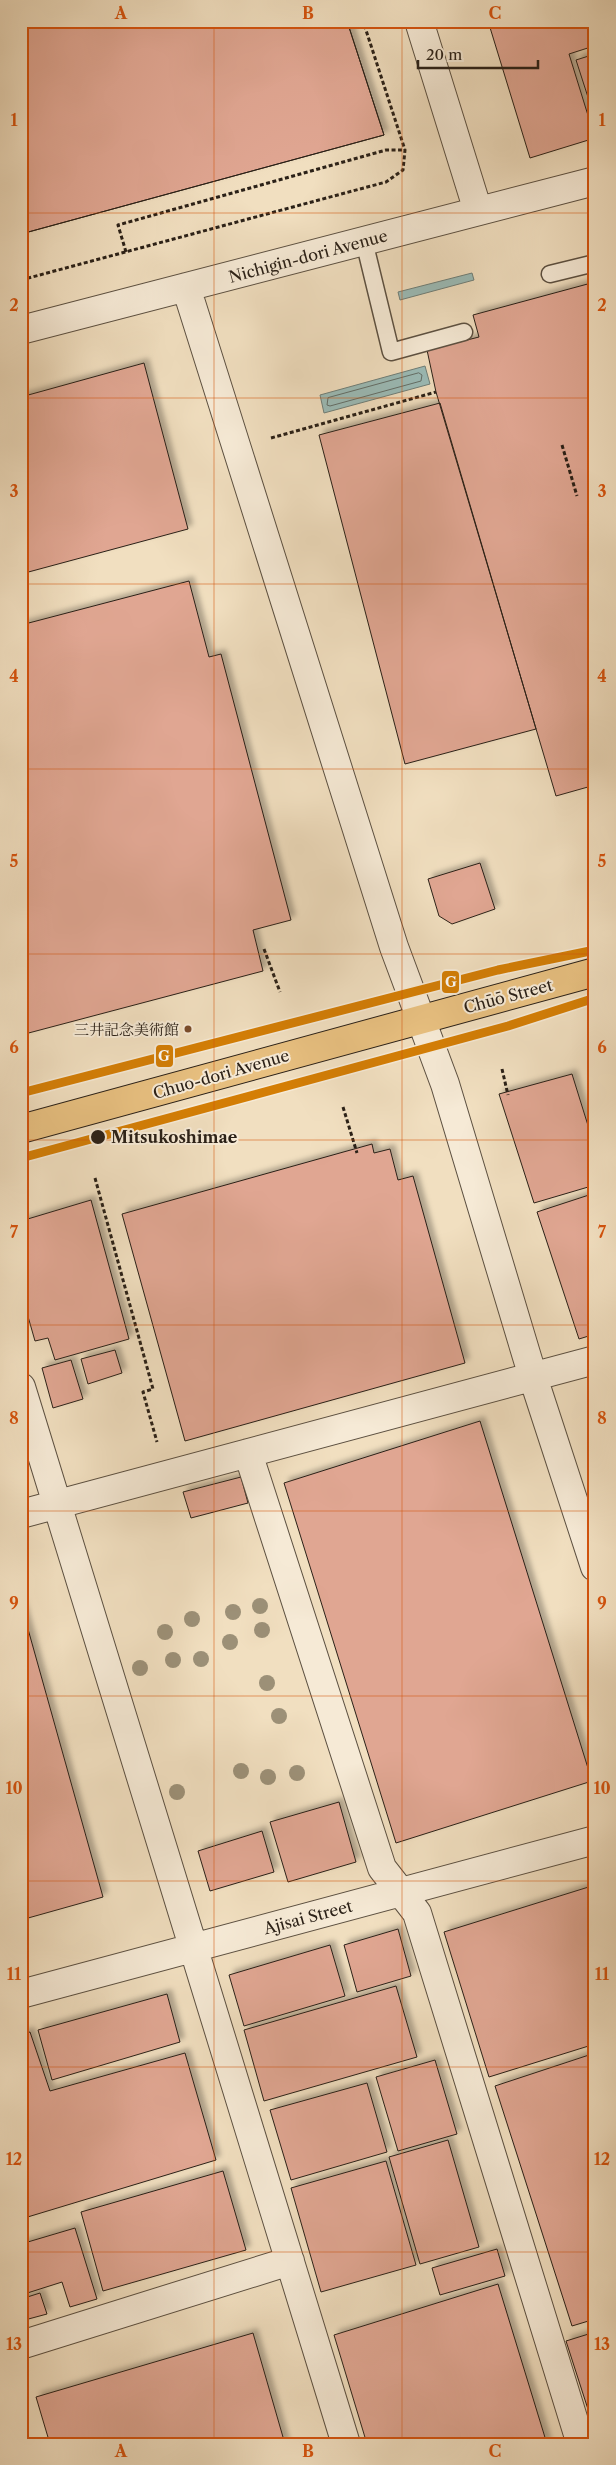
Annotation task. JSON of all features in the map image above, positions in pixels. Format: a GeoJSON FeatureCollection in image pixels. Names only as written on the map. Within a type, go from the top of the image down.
{"type":"FeatureCollection","features":[{"type":"Feature","properties":{"kind":"highway","name":"Chūō Street"},"geometry":{"type":"LineString","coordinates":[[421,1018],[595,972]]}},
{"type":"Feature","properties":{"kind":"highway","name":"Chuo-dori Avenue"},"geometry":{"type":"LineString","coordinates":[[21,1129],[421,1018]]}},
{"type":"Feature","properties":{"kind":"street"},"geometry":{"type":"LineString","coordinates":[[419,21],[478,211]]}},
{"type":"Feature","properties":{"kind":"street","name":"Nichigin-dori Avenue"},"geometry":{"type":"LineString","coordinates":[[21,330],[595,181]]}},
{"type":"Feature","properties":{"kind":"street"},"geometry":{"type":"LineString","coordinates":[[186,287],[394,947],[445,1084],[533,1377],[595,1567]]}},
{"type":"Feature","properties":{"kind":"street"},"geometry":{"type":"LineString","coordinates":[[21,1514],[595,1360]]}},
{"type":"Feature","properties":{"kind":"street"},"geometry":{"type":"LineString","coordinates":[[21,1388],[346,2444]]}},
{"type":"Feature","properties":{"kind":"street"},"geometry":{"type":"LineString","coordinates":[[248,1453],[382,1868],[399,1892],[417,1912],[581,2444]]}},
{"type":"Feature","properties":{"kind":"street","name":"Ajisai Street"},"geometry":{"type":"LineString","coordinates":[[21,1994],[595,1840]]}},
{"type":"Feature","properties":{"kind":"street"},"geometry":{"type":"LineString","coordinates":[[21,2345],[290,2261]]}},
{"type":"Feature","properties":{"kind":"lane"},"geometry":{"type":"LineString","coordinates":[[364,241],[390,352],[464,332]]}},
{"type":"Feature","properties":{"kind":"lane"},"geometry":{"type":"LineString","coordinates":[[550,274],[595,263]]}},
{"type":"Feature","properties":{"kind":"path"},"geometry":{"type":"LineString","coordinates":[[21,280],[386,182],[403,170],[405,150],[363,21]]}},
{"type":"Feature","properties":{"kind":"path"},"geometry":{"type":"LineString","coordinates":[[126,252],[118,225],[386,150],[405,150]]}},
{"type":"Feature","properties":{"kind":"path"},"geometry":{"type":"LineString","coordinates":[[270,439],[436,392]]}},
{"type":"Feature","properties":{"kind":"path"},"geometry":{"type":"LineString","coordinates":[[562,446],[577,496]]}},
{"type":"Feature","properties":{"kind":"path"},"geometry":{"type":"LineString","coordinates":[[264,949],[280,992]]}},
{"type":"Feature","properties":{"kind":"path"},"geometry":{"type":"LineString","coordinates":[[502,1069],[508,1095]]}},
{"type":"Feature","properties":{"kind":"path"},"geometry":{"type":"LineString","coordinates":[[343,1108],[357,1154]]}},
{"type":"Feature","properties":{"kind":"path"},"geometry":{"type":"LineString","coordinates":[[95,1178],[153,1389],[143,1392],[166,1476]]}},
{"type":"Feature","properties":{"kind":"water"},"geometry":{"type":"Polygon","coordinates":[[[472,273],[474,280],[400,300],[398,292],[472,273]]]}},
{"type":"Feature","properties":{"kind":"water"},"geometry":{"type":"Polygon","coordinates":[[[425,366],[430,384],[324,413],[320,395],[425,366]]]}},
{"type":"Feature","properties":{"kind":"building"},"geometry":{"type":"Polygon","coordinates":[[[21,21],[347,21],[384,135],[21,234],[21,21]]]}},
{"type":"Feature","properties":{"kind":"building"},"geometry":{"type":"Polygon","coordinates":[[[21,21],[347,21],[384,135],[21,234],[21,21]]]}},
{"type":"Feature","properties":{"kind":"building"},"geometry":{"type":"Polygon","coordinates":[[[488,21],[586,21],[594,46],[569,54],[595,138],[530,158],[488,21]]]}},
{"type":"Feature","properties":{"kind":"building"},"geometry":{"type":"Polygon","coordinates":[[[595,54],[595,119],[576,60],[595,54]]]}},
{"type":"Feature","properties":{"kind":"building"},"geometry":{"type":"Polygon","coordinates":[[[595,282],[595,785],[556,796],[436,392],[427,350],[479,337],[473,315],[595,282]]]}},
{"type":"Feature","properties":{"kind":"building"},"geometry":{"type":"Polygon","coordinates":[[[144,363],[188,529],[21,574],[21,397],[144,363]]]}},
{"type":"Feature","properties":{"kind":"building"},"geometry":{"type":"Polygon","coordinates":[[[440,403],[536,729],[405,764],[319,435],[440,403]]]}},
{"type":"Feature","properties":{"kind":"building"},"geometry":{"type":"Polygon","coordinates":[[[189,581],[209,657],[221,654],[291,920],[253,930],[263,971],[21,1035],[21,625],[189,581]]]}},
{"type":"Feature","properties":{"kind":"building"},"geometry":{"type":"Polygon","coordinates":[[[480,863],[495,909],[452,924],[439,916],[428,879],[480,863]]]}},
{"type":"Feature","properties":{"kind":"building"},"geometry":{"type":"Polygon","coordinates":[[[595,1067],[595,1090],[589,1069],[595,1067]]]}},
{"type":"Feature","properties":{"kind":"building"},"geometry":{"type":"Polygon","coordinates":[[[572,1074],[595,1148],[595,1185],[534,1203],[499,1094],[572,1074]]]}},
{"type":"Feature","properties":{"kind":"building"},"geometry":{"type":"Polygon","coordinates":[[[372,1144],[374,1153],[390,1149],[398,1180],[413,1176],[465,1363],[185,1441],[122,1214],[372,1144]]]}},
{"type":"Feature","properties":{"kind":"building"},"geometry":{"type":"Polygon","coordinates":[[[595,1193],[595,1334],[579,1339],[537,1212],[595,1193]]]}},
{"type":"Feature","properties":{"kind":"building"},"geometry":{"type":"Polygon","coordinates":[[[91,1200],[129,1339],[55,1360],[48,1338],[35,1341],[21,1292],[21,1221],[91,1200]]]}},
{"type":"Feature","properties":{"kind":"building"},"geometry":{"type":"Polygon","coordinates":[[[115,1350],[122,1373],[88,1384],[81,1359],[115,1350]]]}},
{"type":"Feature","properties":{"kind":"building"},"geometry":{"type":"Polygon","coordinates":[[[71,1360],[83,1399],[53,1408],[42,1368],[71,1360]]]}},
{"type":"Feature","properties":{"kind":"building"},"geometry":{"type":"Polygon","coordinates":[[[480,1421],[592,1781],[396,1843],[284,1483],[480,1421]]]}},
{"type":"Feature","properties":{"kind":"building"},"geometry":{"type":"Polygon","coordinates":[[[241,1477],[248,1503],[191,1518],[183,1492],[241,1477]]]}},
{"type":"Feature","properties":{"kind":"building"},"geometry":{"type":"Polygon","coordinates":[[[21,1604],[103,1897],[21,1920],[21,1604]]]}},
{"type":"Feature","properties":{"kind":"building"},"geometry":{"type":"Polygon","coordinates":[[[339,1802],[356,1862],[288,1882],[270,1822],[339,1802]]]}},
{"type":"Feature","properties":{"kind":"building"},"geometry":{"type":"Polygon","coordinates":[[[262,1831],[274,1872],[210,1891],[198,1851],[262,1831]]]}},
{"type":"Feature","properties":{"kind":"building"},"geometry":{"type":"Polygon","coordinates":[[[595,1885],[595,2044],[489,2077],[444,1932],[595,1885]]]}},
{"type":"Feature","properties":{"kind":"building"},"geometry":{"type":"Polygon","coordinates":[[[398,1929],[411,1976],[357,1992],[344,1945],[398,1929]]]}},
{"type":"Feature","properties":{"kind":"building"},"geometry":{"type":"Polygon","coordinates":[[[330,1945],[345,1996],[244,2026],[229,1975],[330,1945]]]}},
{"type":"Feature","properties":{"kind":"building"},"geometry":{"type":"Polygon","coordinates":[[[396,1986],[417,2057],[264,2101],[244,2030],[396,1986]]]}},
{"type":"Feature","properties":{"kind":"building"},"geometry":{"type":"Polygon","coordinates":[[[167,1994],[180,2042],[52,2080],[38,2030],[167,1994]]]}},
{"type":"Feature","properties":{"kind":"building"},"geometry":{"type":"Polygon","coordinates":[[[30,2032],[50,2091],[185,2053],[216,2160],[21,2219],[21,2034],[30,2032]]]}},
{"type":"Feature","properties":{"kind":"building"},"geometry":{"type":"Polygon","coordinates":[[[595,2053],[595,2319],[572,2326],[495,2086],[595,2053]]]}},
{"type":"Feature","properties":{"kind":"building"},"geometry":{"type":"Polygon","coordinates":[[[435,2060],[457,2134],[398,2151],[376,2077],[435,2060]]]}},
{"type":"Feature","properties":{"kind":"building"},"geometry":{"type":"Polygon","coordinates":[[[367,2083],[387,2152],[291,2180],[270,2110],[367,2083]]]}},
{"type":"Feature","properties":{"kind":"building"},"geometry":{"type":"Polygon","coordinates":[[[448,2140],[479,2247],[420,2264],[389,2157],[448,2140]]]}},
{"type":"Feature","properties":{"kind":"building"},"geometry":{"type":"Polygon","coordinates":[[[386,2161],[416,2265],[321,2292],[291,2188],[386,2161]]]}},
{"type":"Feature","properties":{"kind":"building"},"geometry":{"type":"Polygon","coordinates":[[[223,2171],[246,2250],[103,2291],[81,2212],[223,2171]]]}},
{"type":"Feature","properties":{"kind":"building"},"geometry":{"type":"Polygon","coordinates":[[[75,2228],[97,2299],[70,2307],[62,2282],[21,2295],[21,2244],[75,2228]]]}},
{"type":"Feature","properties":{"kind":"building"},"geometry":{"type":"Polygon","coordinates":[[[497,2249],[505,2276],[440,2295],[432,2268],[497,2249]]]}},
{"type":"Feature","properties":{"kind":"building"},"geometry":{"type":"Polygon","coordinates":[[[498,2284],[547,2444],[367,2444],[334,2335],[498,2284]]]}},
{"type":"Feature","properties":{"kind":"building"},"geometry":{"type":"Polygon","coordinates":[[[40,2293],[47,2314],[21,2321],[21,2299],[40,2293]]]}},
{"type":"Feature","properties":{"kind":"building"},"geometry":{"type":"Polygon","coordinates":[[[595,2332],[595,2431],[566,2341],[595,2332]]]}},
{"type":"Feature","properties":{"kind":"building"},"geometry":{"type":"Polygon","coordinates":[[[253,2333],[285,2444],[50,2444],[36,2397],[253,2333]]]}},
{"type":"Feature","properties":{"kind":"transit line","name":"G"},"geometry":{"type":"LineString","coordinates":[[21,1093],[498,970],[595,950]]}},
{"type":"Feature","properties":{"kind":"transit line","name":"G"},"geometry":{"type":"LineString","coordinates":[[21,1158],[508,1026],[595,998]]}},
{"type":"Feature","properties":{"kind":"place","name":"三井記念美術館"},"geometry":{"type":"Point","coordinates":[188,1029]}},
{"type":"Feature","properties":{"kind":"place","name":"Mitsukoshimae"},"geometry":{"type":"Point","coordinates":[98,1137]}}]}
